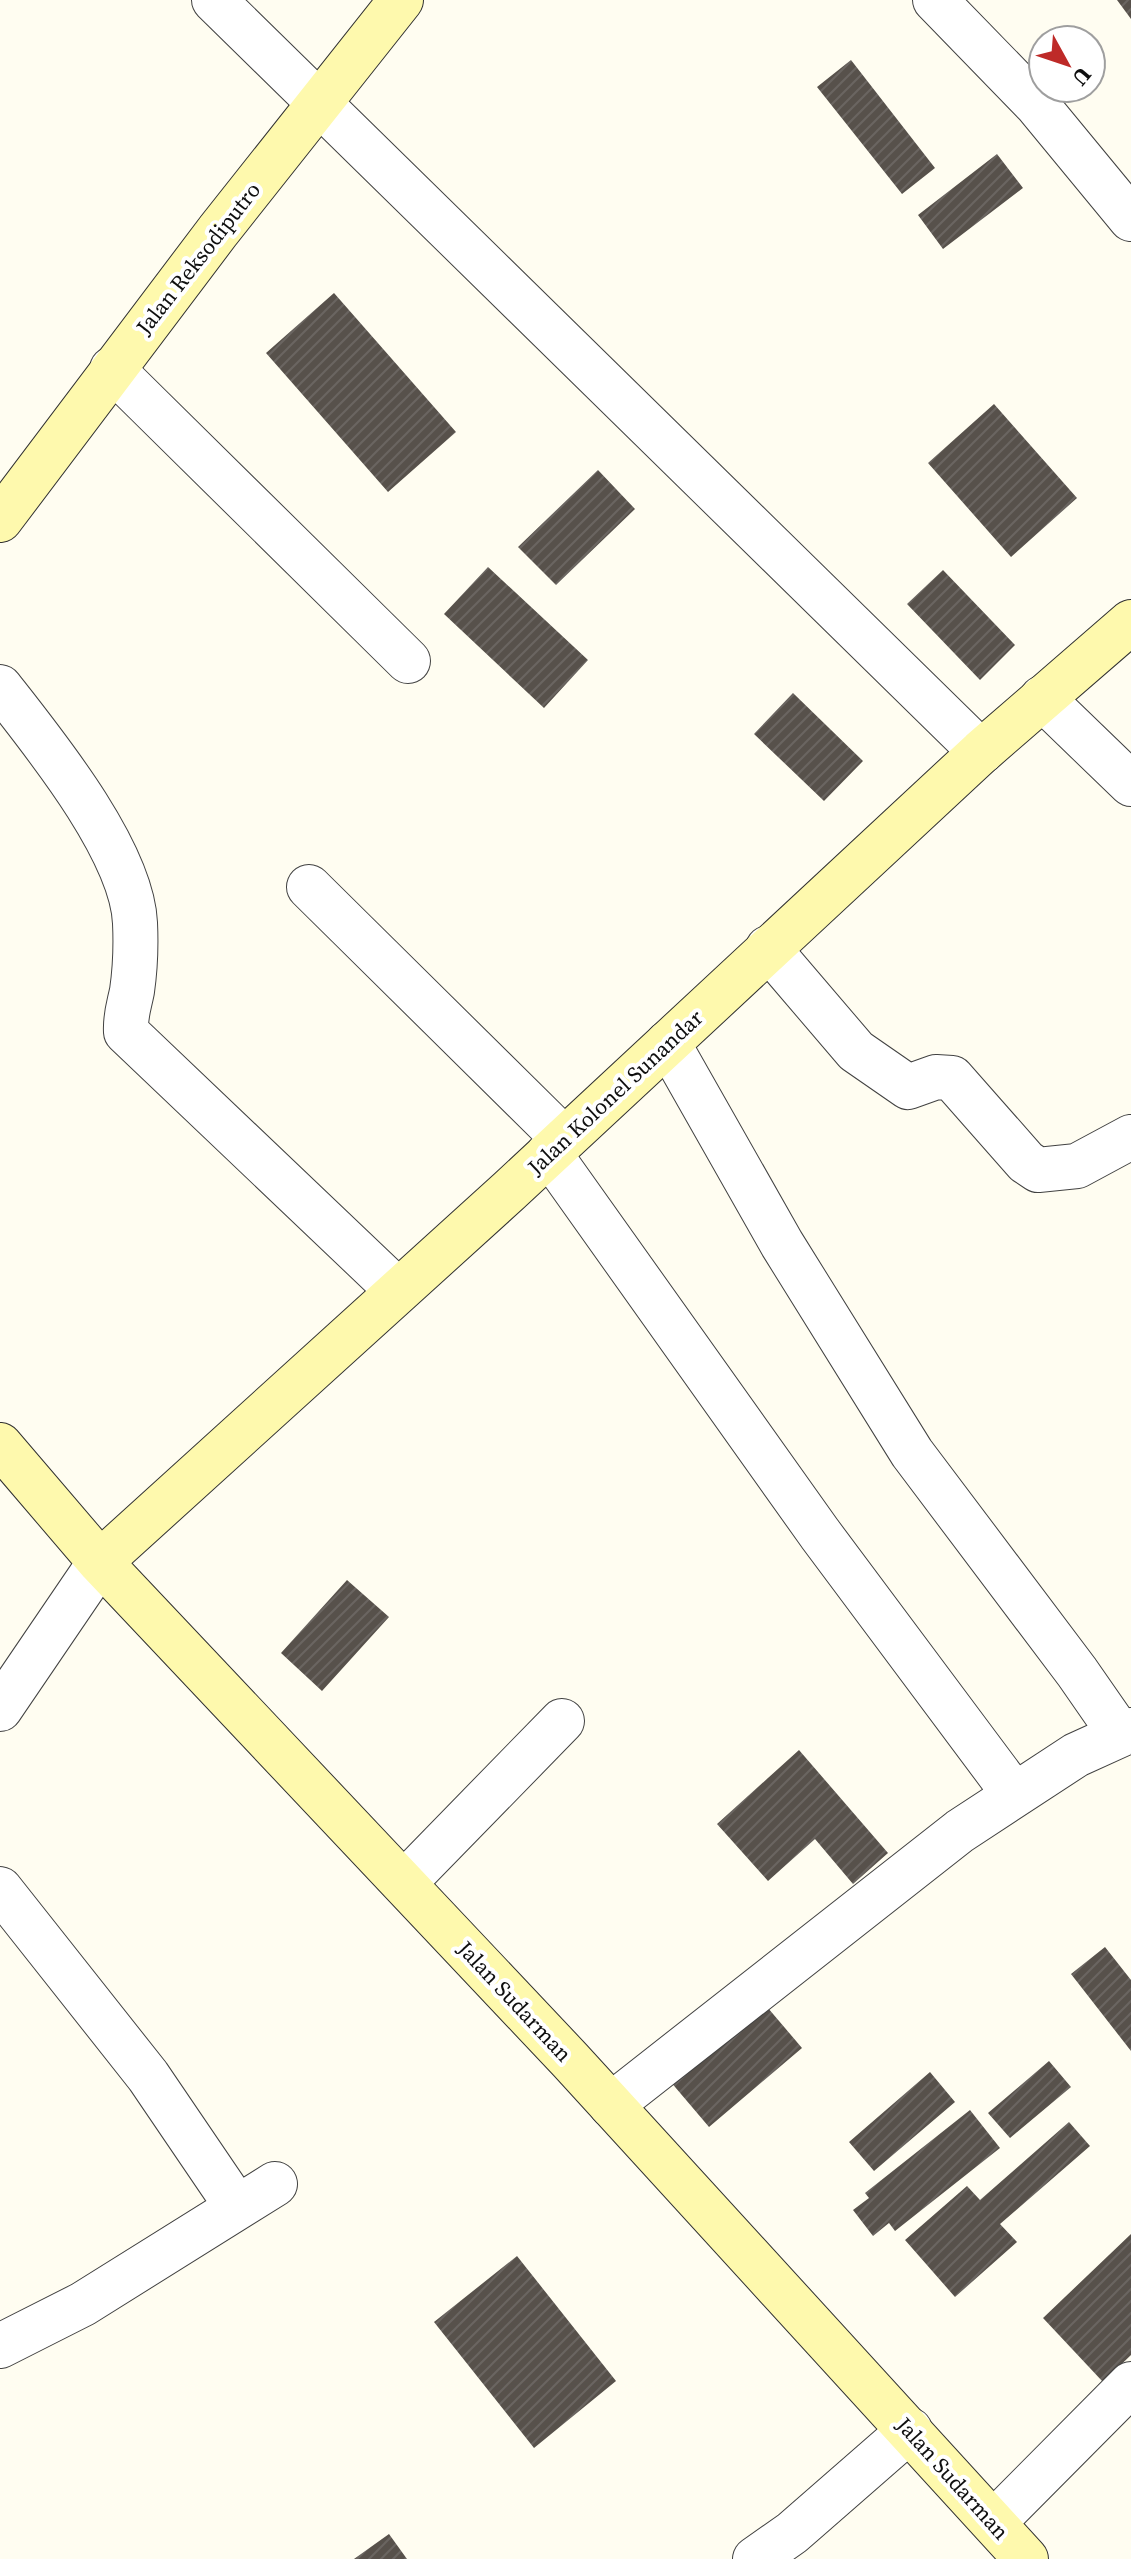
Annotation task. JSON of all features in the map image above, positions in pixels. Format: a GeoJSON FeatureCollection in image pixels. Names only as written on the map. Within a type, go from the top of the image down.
{"type":"FeatureCollection","features":[{"type":"Feature","properties":{"kind":"street"},"geometry":{"type":"LineString","coordinates":[[214,0],[981,752]]}},
{"type":"Feature","properties":{"kind":"street","name":"Jalan Reksodiputro"},"geometry":{"type":"LineString","coordinates":[[0,520],[112,369],[401,0]]}},
{"type":"Feature","properties":{"kind":"street"},"geometry":{"type":"LineString","coordinates":[[935,0],[1037,105],[1131,219]]}},
{"type":"Feature","properties":{"kind":"street"},"geometry":{"type":"LineString","coordinates":[[112,369],[408,661]]}},
{"type":"Feature","properties":{"kind":"street","name":"Jalan Kolonel Sunandar"},"geometry":{"type":"LineString","coordinates":[[100,1562],[981,752],[1131,622]]}},
{"type":"Feature","properties":{"kind":"street"},"geometry":{"type":"LineString","coordinates":[[0,687],[69,776],[117,863],[130,895],[135,924],[132,992],[125,1014],[126,1032],[398,1291]]}},
{"type":"Feature","properties":{"kind":"street"},"geometry":{"type":"LineString","coordinates":[[1042,698],[1131,784]]}},
{"type":"Feature","properties":{"kind":"street"},"geometry":{"type":"LineString","coordinates":[[309,887],[556,1146],[820,1534],[1014,1794]]}},
{"type":"Feature","properties":{"kind":"street"},"geometry":{"type":"LineString","coordinates":[[768,948],[856,1051],[908,1087],[936,1077],[952,1078],[1026,1162],[1038,1170],[1077,1166],[1131,1137]]}},
{"type":"Feature","properties":{"kind":"street"},"geometry":{"type":"LineString","coordinates":[[611,2105],[960,1831],[1076,1755],[1125,1732],[912,1453],[782,1244],[668,1043]]}},
{"type":"Feature","properties":{"kind":"street","name":"Jalan Sudarman"},"geometry":{"type":"LineString","coordinates":[[0,1445],[100,1562],[611,2105],[1026,2559]]}},
{"type":"Feature","properties":{"kind":"street"},"geometry":{"type":"LineString","coordinates":[[0,1709],[100,1562]]}},
{"type":"Feature","properties":{"kind":"street"},"geometry":{"type":"LineString","coordinates":[[404,1883],[562,1721]]}},
{"type":"Feature","properties":{"kind":"street"},"geometry":{"type":"LineString","coordinates":[[0,1889],[148,2076],[237,2207]]}},
{"type":"Feature","properties":{"kind":"street"},"geometry":{"type":"LineString","coordinates":[[0,2346],[83,2304],[275,2184]]}},
{"type":"Feature","properties":{"kind":"street"},"geometry":{"type":"LineString","coordinates":[[994,2522],[1131,2384]]}},
{"type":"Feature","properties":{"kind":"street"},"geometry":{"type":"LineString","coordinates":[[755,2559],[792,2533],[910,2430]]}},
{"type":"Feature","properties":{"kind":"building"},"geometry":{"type":"Polygon","coordinates":[[[1117,0],[1131,0],[1131,19],[1117,0]]]}},
{"type":"Feature","properties":{"kind":"building"},"geometry":{"type":"Polygon","coordinates":[[[851,60],[935,168],[902,194],[817,87],[851,60]]]}},
{"type":"Feature","properties":{"kind":"building"},"geometry":{"type":"Polygon","coordinates":[[[997,154],[1023,188],[943,249],[918,215],[997,154]]]}},
{"type":"Feature","properties":{"kind":"building"},"geometry":{"type":"Polygon","coordinates":[[[334,293],[456,432],[388,492],[266,353],[334,293]]]}},
{"type":"Feature","properties":{"kind":"building"},"geometry":{"type":"Polygon","coordinates":[[[994,404],[1077,498],[1011,557],[928,463],[994,404]]]}},
{"type":"Feature","properties":{"kind":"building"},"geometry":{"type":"Polygon","coordinates":[[[598,470],[635,509],[556,585],[518,547],[598,470]]]}},
{"type":"Feature","properties":{"kind":"building"},"geometry":{"type":"Polygon","coordinates":[[[488,567],[588,660],[544,708],[444,614],[488,567]]]}},
{"type":"Feature","properties":{"kind":"building"},"geometry":{"type":"Polygon","coordinates":[[[943,570],[1015,645],[980,680],[907,604],[943,570]]]}},
{"type":"Feature","properties":{"kind":"building"},"geometry":{"type":"Polygon","coordinates":[[[793,693],[863,761],[824,801],[754,734],[793,693]]]}},
{"type":"Feature","properties":{"kind":"building"},"geometry":{"type":"Polygon","coordinates":[[[347,1580],[389,1617],[322,1691],[281,1653],[347,1580]]]}},
{"type":"Feature","properties":{"kind":"building"},"geometry":{"type":"Polygon","coordinates":[[[799,1750],[888,1853],[853,1884],[815,1839],[768,1881],[717,1824],[799,1750]]]}},
{"type":"Feature","properties":{"kind":"building"},"geometry":{"type":"Polygon","coordinates":[[[1105,1947],[1131,1980],[1131,2051],[1071,1974],[1105,1947]]]}},
{"type":"Feature","properties":{"kind":"building"},"geometry":{"type":"Polygon","coordinates":[[[757,1995],[802,2048],[709,2127],[664,2074],[757,1995]]]}},
{"type":"Feature","properties":{"kind":"building"},"geometry":{"type":"Polygon","coordinates":[[[1049,2061],[1071,2087],[1010,2138],[988,2113],[1049,2061]]]}},
{"type":"Feature","properties":{"kind":"building"},"geometry":{"type":"Polygon","coordinates":[[[930,2072],[955,2102],[874,2171],[849,2142],[930,2072]]]}},
{"type":"Feature","properties":{"kind":"building"},"geometry":{"type":"Polygon","coordinates":[[[970,2110],[1000,2148],[895,2231],[889,2223],[873,2236],[853,2210],[869,2198],[865,2193],[970,2110]]]}},
{"type":"Feature","properties":{"kind":"building"},"geometry":{"type":"Polygon","coordinates":[[[1069,2122],[1090,2146],[1000,2224],[1017,2242],[955,2297],[905,2240],[967,2186],[980,2200],[1069,2122]]]}},
{"type":"Feature","properties":{"kind":"building"},"geometry":{"type":"Polygon","coordinates":[[[1131,2234],[1131,2355],[1103,2382],[1043,2318],[1131,2234]]]}},
{"type":"Feature","properties":{"kind":"building"},"geometry":{"type":"Polygon","coordinates":[[[517,2256],[616,2381],[534,2448],[434,2322],[517,2256]]]}},
{"type":"Feature","properties":{"kind":"building"},"geometry":{"type":"Polygon","coordinates":[[[389,2534],[407,2559],[354,2559],[389,2534]]]}}]}
